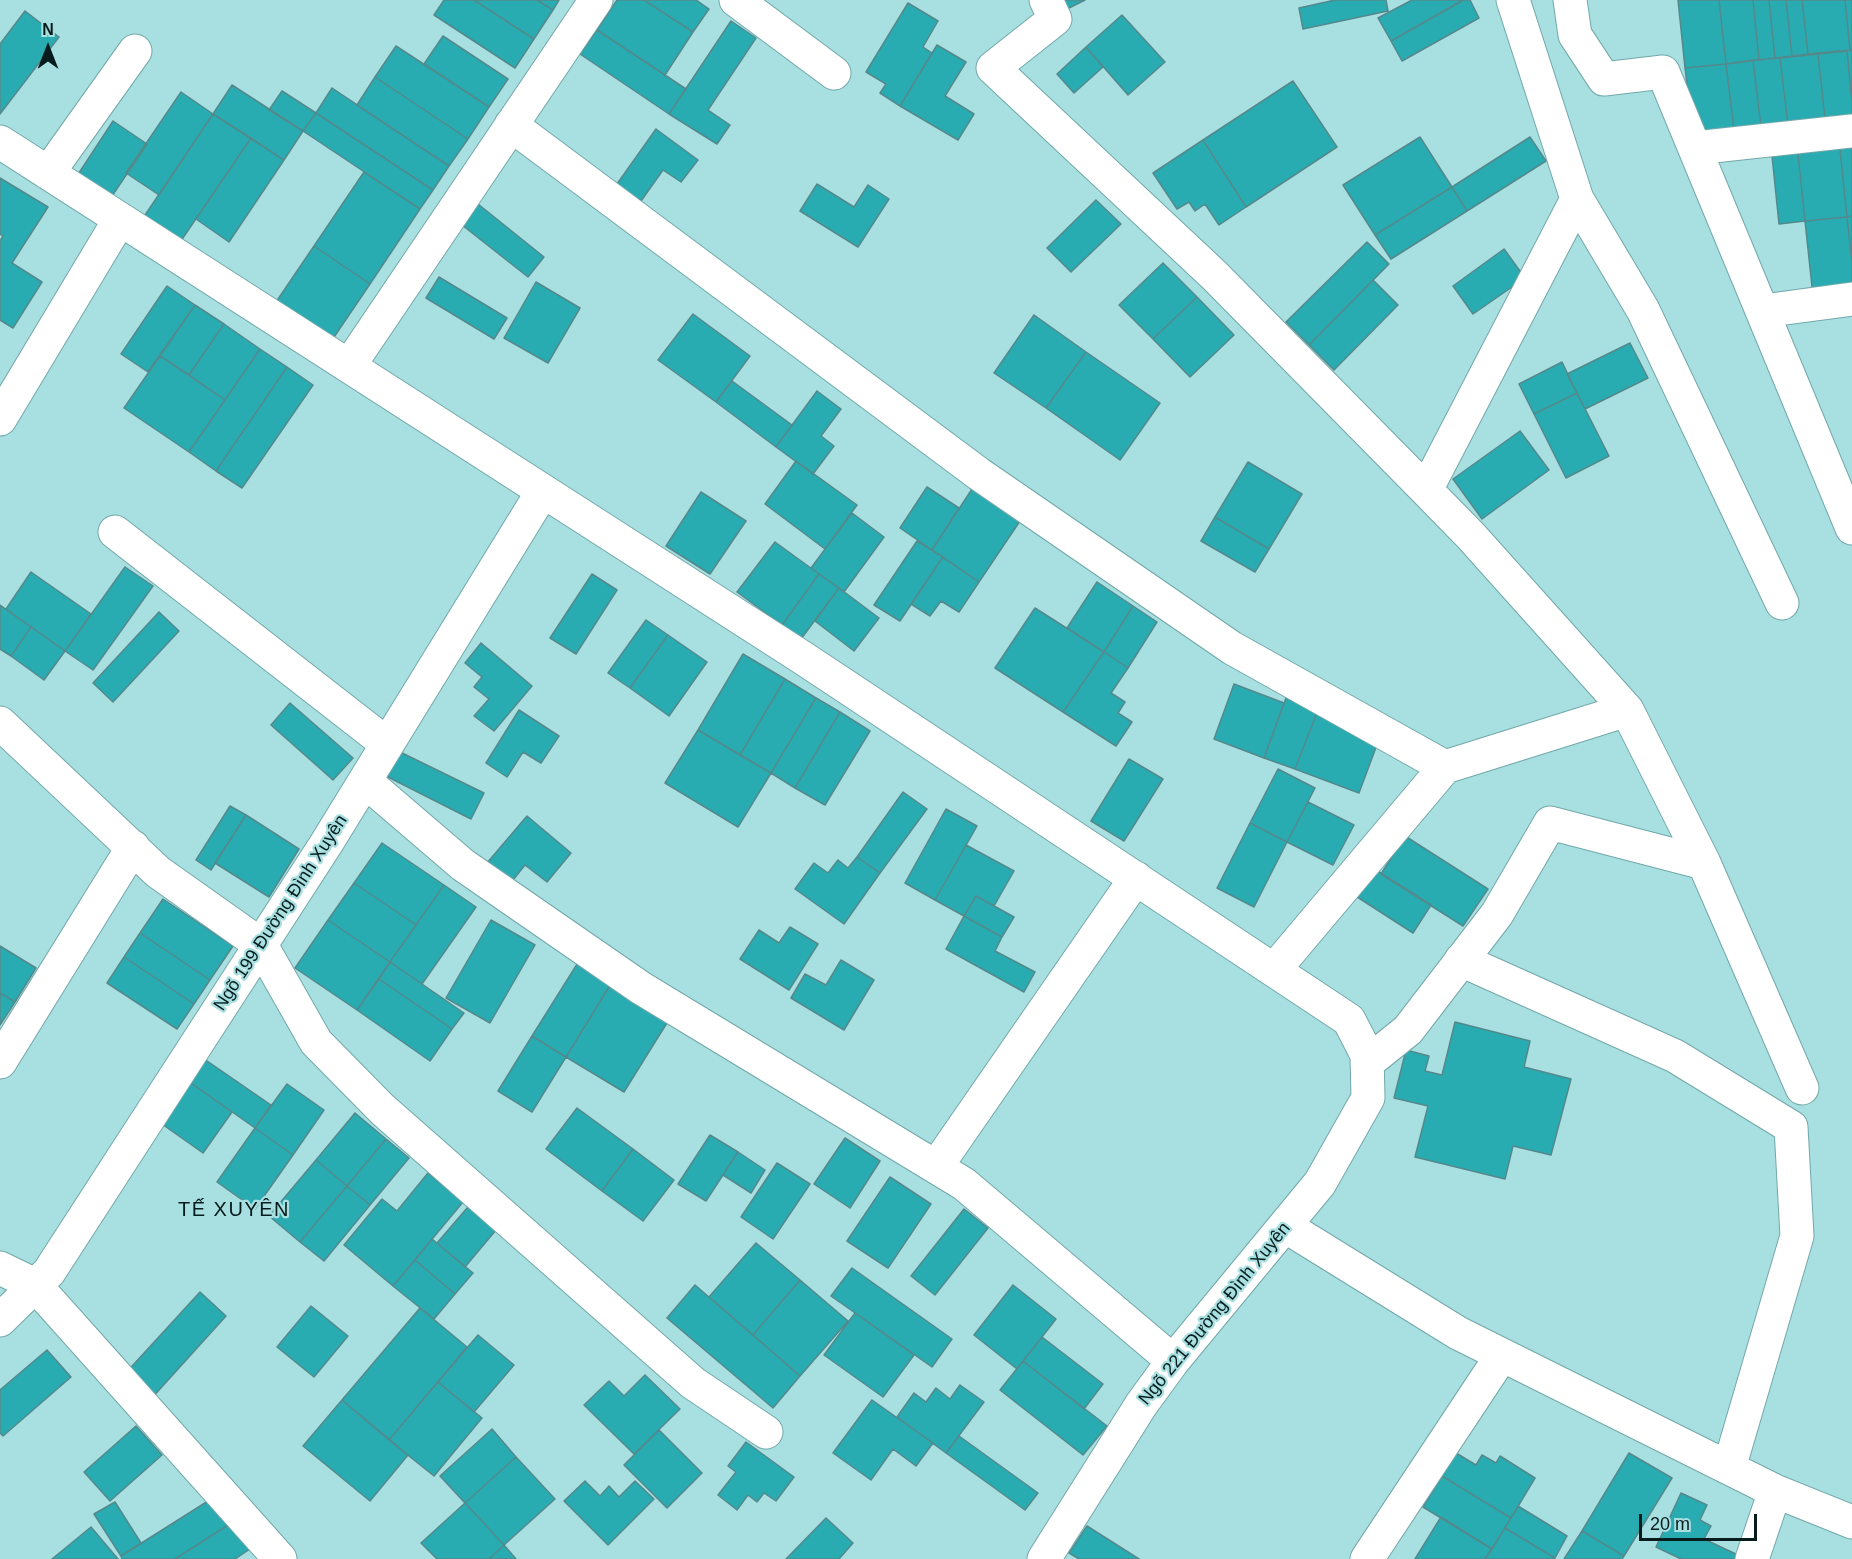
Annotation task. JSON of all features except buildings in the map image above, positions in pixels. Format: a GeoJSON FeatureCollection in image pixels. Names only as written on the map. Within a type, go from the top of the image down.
{"type":"FeatureCollection","features":[{"type":"Feature","properties":{"kind":"street"},"geometry":{"type":"LineString","coordinates":[[349,366],[596,0]]}},
{"type":"Feature","properties":{"kind":"street"},"geometry":{"type":"LineString","coordinates":[[736,0],[834,73]]}},
{"type":"Feature","properties":{"kind":"street"},"geometry":{"type":"LineString","coordinates":[[1046,0],[1055,19],[993,68],[1215,276],[1471,536],[1627,710],[1704,863],[1802,1088]]}},
{"type":"Feature","properties":{"kind":"street"},"geometry":{"type":"LineString","coordinates":[[1513,0],[1577,199],[1643,310],[1782,603]]}},
{"type":"Feature","properties":{"kind":"street"},"geometry":{"type":"LineString","coordinates":[[1570,0],[1575,35],[1604,80],[1663,72],[1763,311],[1843,482],[1852,528]]}},
{"type":"Feature","properties":{"kind":"street"},"geometry":{"type":"LineString","coordinates":[[48,173],[135,51]]}},
{"type":"Feature","properties":{"kind":"street"},"geometry":{"type":"LineString","coordinates":[[512,125],[979,474],[1232,648],[1445,767]]}},
{"type":"Feature","properties":{"kind":"street"},"geometry":{"type":"LineString","coordinates":[[1695,148],[1852,131]]}},
{"type":"Feature","properties":{"kind":"street","name":"Ngõ 221 Đường Đình Xuyên"},"geometry":{"type":"LineString","coordinates":[[0,142],[804,658],[1349,1020],[1367,1055],[1368,1098],[1320,1183],[1173,1361],[1141,1405],[1044,1559]]}},
{"type":"Feature","properties":{"kind":"street"},"geometry":{"type":"LineString","coordinates":[[1426,490],[1577,199]]}},
{"type":"Feature","properties":{"kind":"street"},"geometry":{"type":"LineString","coordinates":[[0,418],[120,219]]}},
{"type":"Feature","properties":{"kind":"street"},"geometry":{"type":"LineString","coordinates":[[1763,311],[1852,299]]}},
{"type":"Feature","properties":{"kind":"street","name":"Ngõ 199 Đường Đình Xuyên"},"geometry":{"type":"LineString","coordinates":[[0,1320],[49,1272],[365,781],[543,491]]}},
{"type":"Feature","properties":{"kind":"street"},"geometry":{"type":"LineString","coordinates":[[115,532],[387,744]]}},
{"type":"Feature","properties":{"kind":"street"},"geometry":{"type":"LineString","coordinates":[[1274,970],[1445,767],[1627,710]]}},
{"type":"Feature","properties":{"kind":"street"},"geometry":{"type":"LineString","coordinates":[[0,723],[158,872],[261,945],[316,1042],[382,1109],[693,1383],[766,1432]]}},
{"type":"Feature","properties":{"kind":"street"},"geometry":{"type":"LineString","coordinates":[[365,781],[463,865],[641,988],[964,1184],[1173,1361]]}},
{"type":"Feature","properties":{"kind":"street"},"geometry":{"type":"LineString","coordinates":[[1367,1064],[1408,1030],[1497,914],[1550,823],[1704,863]]}},
{"type":"Feature","properties":{"kind":"street"},"geometry":{"type":"LineString","coordinates":[[0,1062],[133,847]]}},
{"type":"Feature","properties":{"kind":"street"},"geometry":{"type":"LineString","coordinates":[[936,1167],[1136,878]]}},
{"type":"Feature","properties":{"kind":"street"},"geometry":{"type":"LineString","coordinates":[[1461,960],[1675,1056],[1791,1127],[1797,1236],[1729,1468]]}},
{"type":"Feature","properties":{"kind":"street"},"geometry":{"type":"LineString","coordinates":[[1285,1226],[1458,1333],[1775,1491],[1852,1522]]}},
{"type":"Feature","properties":{"kind":"street"},"geometry":{"type":"LineString","coordinates":[[0,1268],[35,1285],[280,1559]]}},
{"type":"Feature","properties":{"kind":"street"},"geometry":{"type":"LineString","coordinates":[[1367,1559],[1502,1355]]}},
{"type":"Feature","properties":{"kind":"street"},"geometry":{"type":"LineString","coordinates":[[1752,1559],[1775,1491]]}},
{"type":"Feature","properties":{"kind":"district","name":"TẾ XUYÊN"},"geometry":{"type":"Point","coordinates":[234,1210]}}]}
